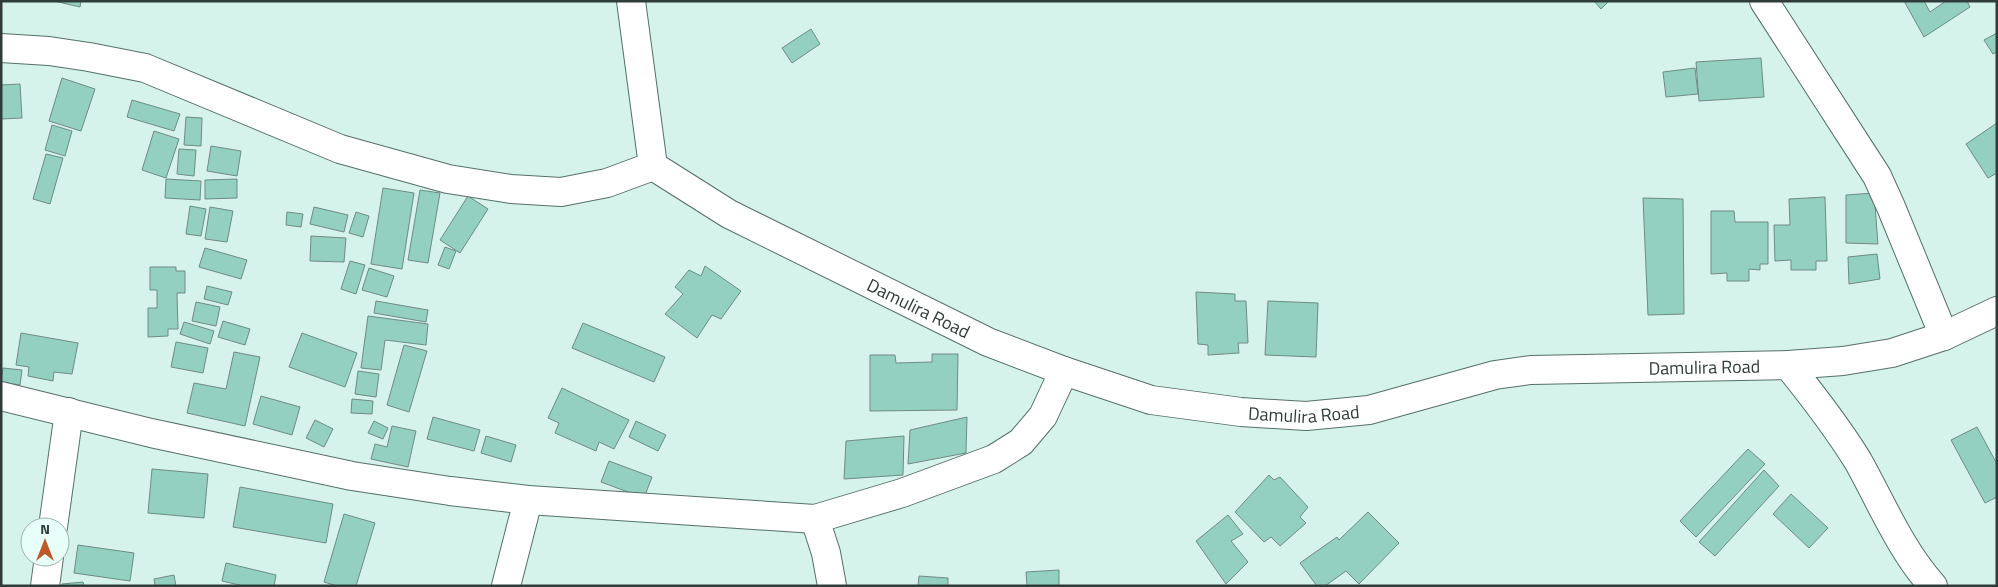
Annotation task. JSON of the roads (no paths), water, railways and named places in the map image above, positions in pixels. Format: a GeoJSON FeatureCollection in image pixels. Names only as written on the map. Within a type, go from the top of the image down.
{"type":"FeatureCollection","features":[{"type":"Feature","properties":{"kind":"street"},"geometry":{"type":"LineString","coordinates":[[1,48],[57,52],[145,68],[340,149],[448,179],[511,189],[561,192],[607,183],[653,166],[631,1]]}},
{"type":"Feature","properties":{"kind":"street"},"geometry":{"type":"LineString","coordinates":[[1764,1],[1877,176],[1944,336]]}},
{"type":"Feature","properties":{"kind":"street","name":"Damulira Road"},"geometry":{"type":"LineString","coordinates":[[653,166],[729,214],[988,342],[1064,371],[1151,400],[1241,412],[1306,416],[1368,410],[1495,375],[1531,370],[1788,365],[1844,361],[1892,353],[1944,336],[1997,310]]}},
{"type":"Feature","properties":{"kind":"street"},"geometry":{"type":"LineString","coordinates":[[1788,365],[1828,414],[1858,462],[1890,524],[1919,569],[1933,586]]}},
{"type":"Feature","properties":{"kind":"street"},"geometry":{"type":"LineString","coordinates":[[1,396],[151,433],[352,476],[450,491],[528,500],[815,519],[902,493],[994,458],[1021,442],[1043,416],[1064,371]]}},
{"type":"Feature","properties":{"kind":"street"},"geometry":{"type":"LineString","coordinates":[[54,517],[69,412]]}},
{"type":"Feature","properties":{"kind":"street"},"geometry":{"type":"LineString","coordinates":[[506,586],[528,500]]}},
{"type":"Feature","properties":{"kind":"street"},"geometry":{"type":"LineString","coordinates":[[815,519],[826,552],[832,586]]}},
{"type":"Feature","properties":{"kind":"street"},"geometry":{"type":"LineString","coordinates":[[45,586],[48,567]]}}]}
